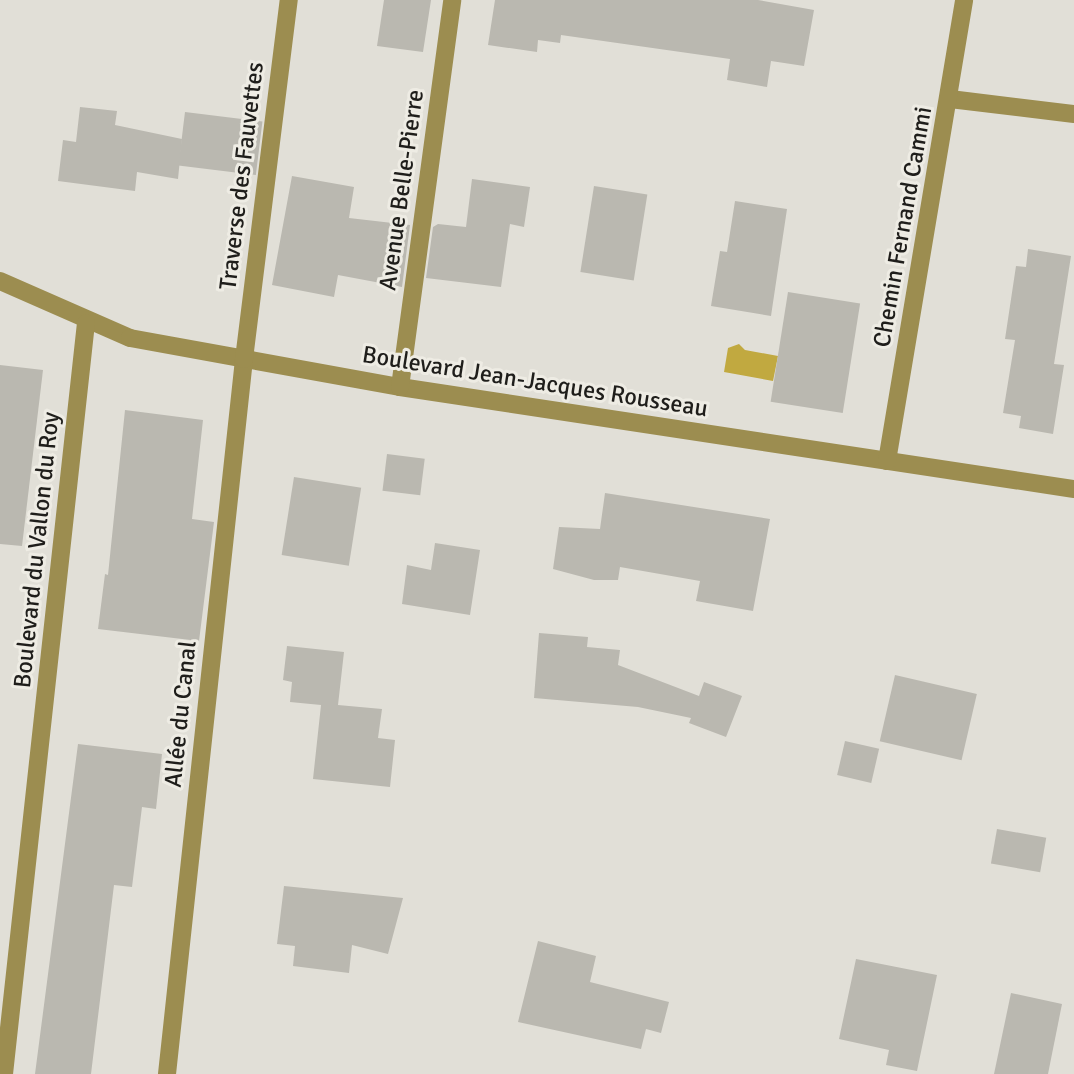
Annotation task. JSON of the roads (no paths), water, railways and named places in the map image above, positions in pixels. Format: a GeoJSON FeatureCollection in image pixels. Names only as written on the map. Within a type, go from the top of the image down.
{"type":"FeatureCollection","features":[{"type":"Feature","properties":{"kind":"street","name":"Traverse des Fauvettes"},"geometry":{"type":"LineString","coordinates":[[244,359],[289,0]]}},
{"type":"Feature","properties":{"kind":"street","name":"Avenue Belle-Pierre"},"geometry":{"type":"LineString","coordinates":[[400,387],[452,0]]}},
{"type":"Feature","properties":{"kind":"street","name":"Chemin Fernand Cammi"},"geometry":{"type":"LineString","coordinates":[[887,461],[950,99],[964,0]]}},
{"type":"Feature","properties":{"kind":"street"},"geometry":{"type":"LineString","coordinates":[[950,99],[1074,114]]}},
{"type":"Feature","properties":{"kind":"street","name":"Boulevard Jean-Jacques Rousseau"},"geometry":{"type":"LineString","coordinates":[[0,281],[86,323],[130,338],[400,387],[1074,488]]}},
{"type":"Feature","properties":{"kind":"street","name":"Boulevard du Vallon du Roy"},"geometry":{"type":"LineString","coordinates":[[4,1074],[86,323]]}},
{"type":"Feature","properties":{"kind":"street","name":"Allée du Canal"},"geometry":{"type":"LineString","coordinates":[[167,1074],[244,359]]}}]}
